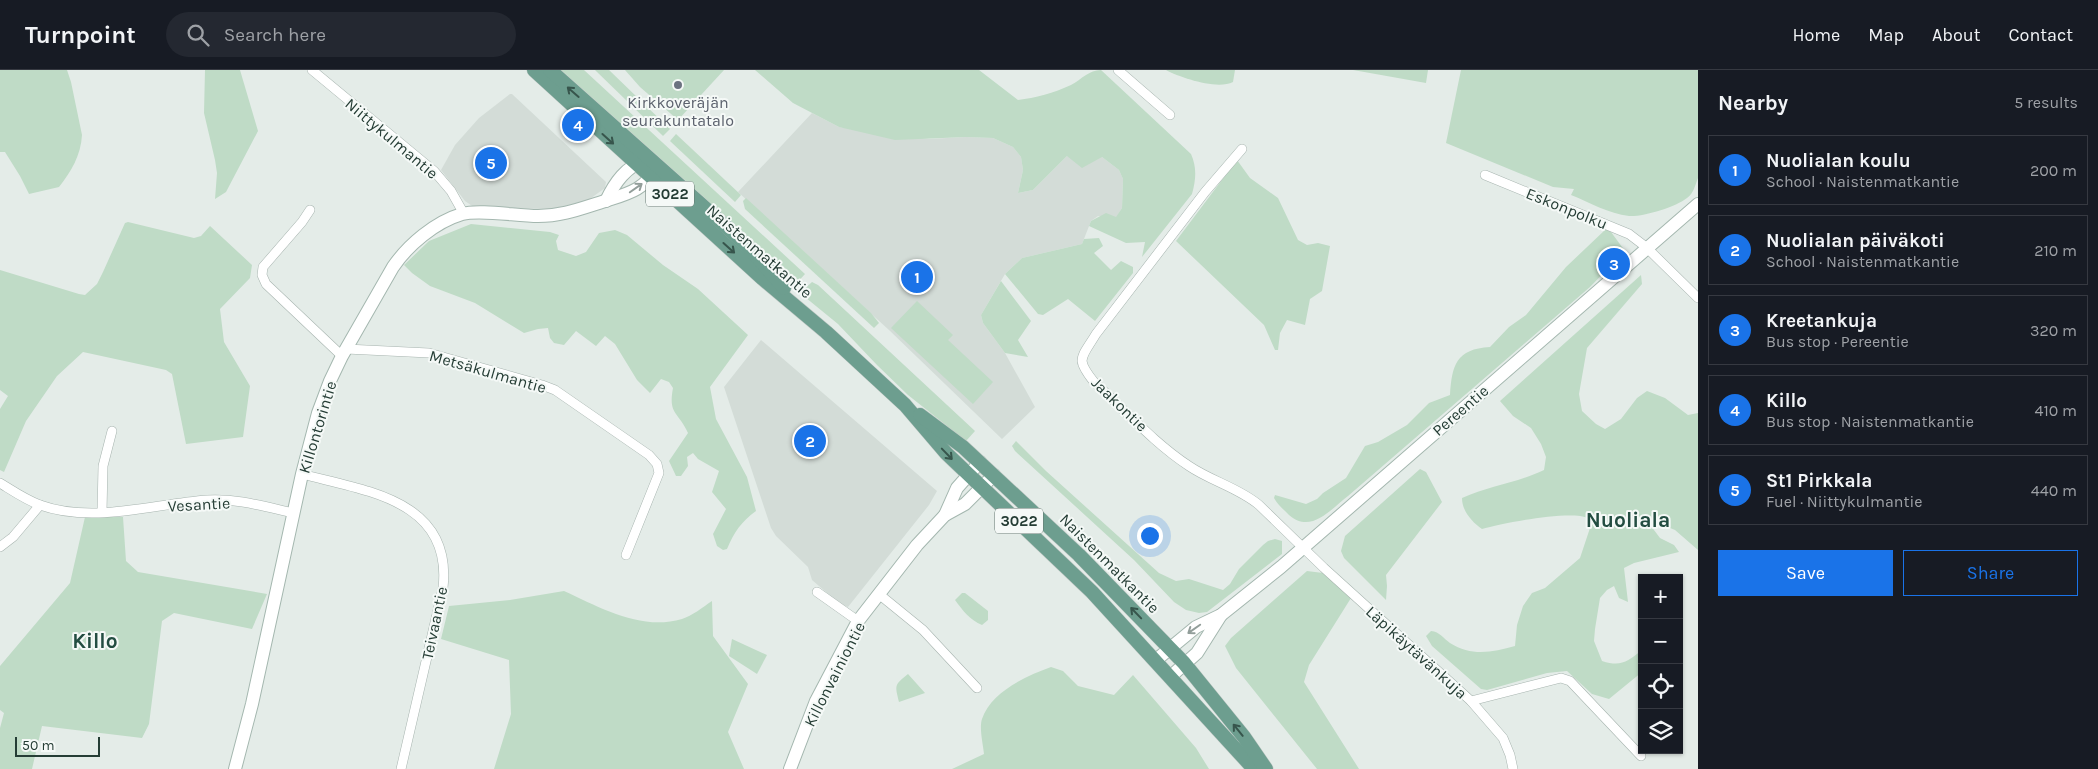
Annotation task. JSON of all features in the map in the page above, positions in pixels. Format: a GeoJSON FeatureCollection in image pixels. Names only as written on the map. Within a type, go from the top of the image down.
{"type":"FeatureCollection","features":[{"type":"Feature","properties":{"kind":"main road","name":"Naistenmatkantie"},"geometry":{"type":"LineString","coordinates":[[534,70],[636,164],[652,166]]}},
{"type":"Feature","properties":{"kind":"main road","name":"Naistenmatkantie"},"geometry":{"type":"LineString","coordinates":[[550,70],[652,166],[763,279],[809,316],[905,405],[946,453],[1092,592],[1254,769]]}},
{"type":"Feature","properties":{"kind":"main road","name":"Naistenmatkantie"},"geometry":{"type":"LineString","coordinates":[[905,405],[943,431],[980,462],[1080,555],[1184,663],[1244,737],[1266,769]]}},
{"type":"Feature","properties":{"kind":"street","name":"Niittykulmantie"},"geometry":{"type":"LineString","coordinates":[[312,70],[434,171],[450,191],[464,214]]}},
{"type":"Feature","properties":{"kind":"street"},"geometry":{"type":"LineString","coordinates":[[1118,70],[1170,115]]}},
{"type":"Feature","properties":{"kind":"street","name":"Jaakontie"},"geometry":{"type":"LineString","coordinates":[[1242,149],[1205,192],[1096,334],[1081,361],[1082,366],[1094,382],[1164,446],[1186,464],[1209,479],[1252,499],[1287,530],[1303,548]]}},
{"type":"Feature","properties":{"kind":"street"},"geometry":{"type":"LineString","coordinates":[[606,201],[617,179],[636,164]]}},
{"type":"Feature","properties":{"kind":"street","name":"Killontorintie"},"geometry":{"type":"LineString","coordinates":[[236,769],[302,474],[318,413],[330,381],[344,352],[401,255],[429,232],[464,214],[556,215],[578,211],[631,192],[652,166]]}},
{"type":"Feature","properties":{"kind":"street","name":"Eskonpolku"},"geometry":{"type":"LineString","coordinates":[[1484,175],[1629,234],[1646,247],[1698,298]]}},
{"type":"Feature","properties":{"kind":"street","name":"Pereentie"},"geometry":{"type":"LineString","coordinates":[[1156,660],[1196,627],[1221,615],[1303,548],[1646,247],[1698,204]]}},
{"type":"Feature","properties":{"kind":"street"},"geometry":{"type":"LineString","coordinates":[[310,210],[263,267],[262,275],[266,284],[344,352]]}},
{"type":"Feature","properties":{"kind":"street","name":"Metsäkulmantie"},"geometry":{"type":"LineString","coordinates":[[344,352],[429,353],[542,384],[555,390],[649,455],[657,464],[659,474],[626,555]]}},
{"type":"Feature","properties":{"kind":"street"},"geometry":{"type":"LineString","coordinates":[[102,512],[103,466],[112,431]]}},
{"type":"Feature","properties":{"kind":"street","name":"Killonvainiontie"},"geometry":{"type":"LineString","coordinates":[[945,516],[951,498],[980,462]]}},
{"type":"Feature","properties":{"kind":"street","name":"Teivaantie"},"geometry":{"type":"LineString","coordinates":[[302,474],[384,497],[409,508],[430,527],[437,542],[442,557],[443,588],[401,769]]}},
{"type":"Feature","properties":{"kind":"street","name":"Killonvainiontie"},"geometry":{"type":"LineString","coordinates":[[790,769],[816,701],[858,621],[880,595],[905,559],[945,516],[965,504],[994,475]]}},
{"type":"Feature","properties":{"kind":"street","name":"Vesantie"},"geometry":{"type":"LineString","coordinates":[[0,483],[40,505],[78,512],[102,512],[213,500],[234,501],[294,513]]}},
{"type":"Feature","properties":{"kind":"street"},"geometry":{"type":"LineString","coordinates":[[0,547],[13,537],[40,505]]}},
{"type":"Feature","properties":{"kind":"street","name":"Läpikäytävänkuja"},"geometry":{"type":"LineString","coordinates":[[1303,548],[1471,701],[1503,738],[1510,754],[1513,769]]}},
{"type":"Feature","properties":{"kind":"street"},"geometry":{"type":"LineString","coordinates":[[817,592],[858,621]]}},
{"type":"Feature","properties":{"kind":"street"},"geometry":{"type":"LineString","coordinates":[[880,595],[923,630],[977,688]]}},
{"type":"Feature","properties":{"kind":"street","name":"Pereentie"},"geometry":{"type":"LineString","coordinates":[[1170,677],[1197,653],[1221,615]]}},
{"type":"Feature","properties":{"kind":"street"},"geometry":{"type":"LineString","coordinates":[[1471,701],[1561,678],[1570,681],[1642,756]]}},
{"type":"Feature","properties":{"kind":"shaded area"},"geometry":{"type":"Polygon","coordinates":[[[510,94],[606,182],[605,188],[587,201],[553,209],[475,208],[465,201],[441,170],[455,145],[479,118],[510,94]]]}},
{"type":"Feature","properties":{"kind":"shaded area"},"geometry":{"type":"Polygon","coordinates":[[[812,113],[839,127],[929,139],[993,138],[1013,147],[1021,157],[1023,170],[1018,193],[1033,190],[1067,156],[1102,157],[1119,170],[1123,179],[1122,208],[1116,218],[1098,216],[1091,221],[1082,244],[1022,258],[1005,274],[981,315],[983,323],[1005,353],[1035,407],[1002,439],[889,330],[738,192],[812,113]]]}},
{"type":"Feature","properties":{"kind":"shaded area"},"geometry":{"type":"Polygon","coordinates":[[[761,340],[937,491],[929,505],[848,607],[840,604],[812,580],[808,567],[776,536],[771,528],[724,387],[761,340]]]}},
{"type":"Feature","properties":{"kind":"green space"},"geometry":{"type":"Polygon","coordinates":[[[0,70],[67,70],[82,135],[75,163],[59,187],[29,194],[5,152],[0,152],[0,70]]]}},
{"type":"Feature","properties":{"kind":"green space"},"geometry":{"type":"Polygon","coordinates":[[[205,70],[240,70],[258,131],[226,192],[215,199],[217,173],[204,113],[205,70]]]}},
{"type":"Feature","properties":{"kind":"green space"},"geometry":{"type":"Polygon","coordinates":[[[561,70],[584,70],[805,274],[793,287],[734,224],[561,70]]]}},
{"type":"Feature","properties":{"kind":"green space"},"geometry":{"type":"Polygon","coordinates":[[[595,70],[609,70],[670,129],[663,136],[595,70]]]}},
{"type":"Feature","properties":{"kind":"green space"},"geometry":{"type":"Polygon","coordinates":[[[625,70],[724,70],[678,120],[640,87],[625,70]]]}},
{"type":"Feature","properties":{"kind":"green space"},"geometry":{"type":"Polygon","coordinates":[[[755,70],[979,70],[1018,100],[1058,90],[1071,85],[1089,73],[1101,70],[1191,154],[1195,174],[1192,194],[1142,257],[1145,242],[1126,243],[1089,226],[1091,221],[1106,213],[1116,217],[1122,208],[1123,179],[1119,170],[1102,157],[1082,168],[1067,156],[1033,190],[1018,193],[1023,170],[1021,157],[1013,147],[993,138],[966,137],[895,140],[839,127],[793,103],[755,70]]]}},
{"type":"Feature","properties":{"kind":"green space"},"geometry":{"type":"Polygon","coordinates":[[[1166,70],[1235,70],[1233,82],[1218,85],[1190,79],[1166,70]]]}},
{"type":"Feature","properties":{"kind":"green space"},"geometry":{"type":"Polygon","coordinates":[[[1353,70],[1428,70],[1426,83],[1353,70]]]}},
{"type":"Feature","properties":{"kind":"green space"},"geometry":{"type":"Polygon","coordinates":[[[1461,70],[1698,70],[1698,178],[1693,191],[1682,201],[1659,211],[1635,216],[1622,215],[1571,195],[1574,189],[1553,187],[1446,143],[1461,70]]]}},
{"type":"Feature","properties":{"kind":"green space"},"geometry":{"type":"Polygon","coordinates":[[[676,134],[741,195],[735,202],[670,141],[676,134]]]}},
{"type":"Feature","properties":{"kind":"green space"},"geometry":{"type":"Polygon","coordinates":[[[1237,160],[1250,178],[1278,198],[1298,240],[1307,245],[1318,243],[1330,246],[1322,291],[1310,299],[1305,325],[1287,320],[1280,333],[1278,350],[1275,350],[1264,325],[1176,241],[1237,160]]]}},
{"type":"Feature","properties":{"kind":"green space"},"geometry":{"type":"Polygon","coordinates":[[[746,198],[871,313],[879,323],[874,328],[745,209],[743,201],[746,198]]]}},
{"type":"Feature","properties":{"kind":"green space"},"geometry":{"type":"Polygon","coordinates":[[[128,222],[194,238],[201,236],[210,226],[252,265],[250,278],[220,309],[224,342],[250,386],[243,437],[186,444],[172,374],[166,370],[83,352],[57,376],[26,421],[4,472],[0,470],[0,409],[8,396],[0,390],[0,270],[85,295],[97,284],[125,223],[128,222]]]}},
{"type":"Feature","properties":{"kind":"green space"},"geometry":{"type":"Polygon","coordinates":[[[471,224],[550,232],[559,235],[556,241],[558,250],[576,256],[586,252],[599,233],[615,230],[627,235],[663,265],[698,289],[748,335],[710,387],[716,419],[747,477],[756,511],[746,519],[732,537],[727,549],[723,550],[717,546],[713,534],[726,509],[712,492],[719,471],[698,459],[693,453],[687,457],[688,466],[681,476],[676,476],[669,461],[688,433],[673,408],[673,388],[669,382],[661,379],[650,393],[637,380],[615,344],[605,336],[596,346],[576,331],[564,345],[554,343],[550,338],[548,328],[524,333],[475,303],[430,286],[404,265],[429,241],[471,224]]]}},
{"type":"Feature","properties":{"kind":"green space"},"geometry":{"type":"Polygon","coordinates":[[[1606,229],[1611,232],[1625,251],[1590,287],[1348,496],[1320,518],[1313,521],[1297,520],[1279,505],[1274,498],[1275,495],[1306,504],[1317,499],[1346,478],[1365,446],[1378,442],[1407,425],[1429,403],[1450,395],[1452,375],[1458,360],[1470,351],[1490,347],[1509,327],[1526,315],[1566,267],[1606,229]]]}},
{"type":"Feature","properties":{"kind":"green space"},"geometry":{"type":"Polygon","coordinates":[[[1099,238],[1103,246],[1094,253],[1111,270],[1121,261],[1133,267],[1133,273],[1095,321],[1068,299],[1043,315],[1038,314],[1005,274],[1022,258],[1082,244],[1084,239],[1099,238]]]}},
{"type":"Feature","properties":{"kind":"green space"},"geometry":{"type":"Polygon","coordinates":[[[1641,275],[1642,284],[1587,348],[1579,394],[1582,411],[1596,424],[1605,429],[1621,419],[1637,398],[1647,391],[1665,398],[1688,415],[1698,413],[1698,550],[1675,530],[1658,523],[1651,526],[1660,538],[1674,545],[1679,552],[1634,563],[1624,568],[1628,602],[1619,598],[1614,586],[1607,590],[1600,598],[1594,641],[1602,661],[1614,664],[1624,662],[1638,653],[1638,675],[1609,699],[1592,694],[1567,671],[1547,673],[1487,690],[1481,689],[1432,646],[1426,636],[1431,631],[1434,632],[1458,647],[1474,652],[1499,650],[1515,646],[1517,625],[1523,606],[1532,593],[1545,588],[1580,558],[1591,525],[1588,518],[1552,516],[1482,529],[1468,516],[1462,503],[1462,498],[1544,470],[1546,457],[1541,444],[1531,428],[1513,416],[1500,401],[1641,275]]]}},
{"type":"Feature","properties":{"kind":"green space"},"geometry":{"type":"Polygon","coordinates":[[[1001,281],[1031,321],[1018,340],[1028,357],[1005,353],[983,323],[981,315],[1001,281]]]}},
{"type":"Feature","properties":{"kind":"green space"},"geometry":{"type":"Polygon","coordinates":[[[812,282],[818,285],[975,431],[966,441],[908,395],[838,324],[800,293],[812,282]]]}},
{"type":"Feature","properties":{"kind":"green space"},"geometry":{"type":"Polygon","coordinates":[[[917,301],[953,335],[948,340],[993,382],[973,404],[891,328],[917,301]]]}},
{"type":"Feature","properties":{"kind":"green space"},"geometry":{"type":"Polygon","coordinates":[[[1016,441],[1046,471],[1159,573],[1176,581],[1189,579],[1223,590],[1230,584],[1239,569],[1268,541],[1275,539],[1282,541],[1282,554],[1207,612],[1199,613],[1186,610],[1174,602],[1134,560],[1015,451],[1012,446],[1016,441]]]}},
{"type":"Feature","properties":{"kind":"green space"},"geometry":{"type":"Polygon","coordinates":[[[1420,469],[1426,472],[1442,502],[1386,575],[1386,600],[1344,558],[1341,551],[1345,536],[1420,469]]]}},
{"type":"Feature","properties":{"kind":"green space"},"geometry":{"type":"Polygon","coordinates":[[[85,517],[123,517],[126,561],[138,572],[267,594],[252,629],[174,613],[162,621],[149,724],[142,738],[42,726],[32,769],[0,769],[0,728],[4,713],[0,710],[0,666],[70,583],[85,517]]]}},
{"type":"Feature","properties":{"kind":"green space"},"geometry":{"type":"Polygon","coordinates":[[[1307,571],[1323,573],[1351,598],[1309,665],[1304,682],[1359,769],[1317,769],[1236,668],[1225,646],[1231,638],[1307,571]]]}},
{"type":"Feature","properties":{"kind":"green space"},"geometry":{"type":"Polygon","coordinates":[[[564,591],[622,616],[651,622],[667,622],[682,619],[694,614],[712,601],[713,636],[748,684],[728,732],[744,769],[494,769],[511,714],[509,660],[441,639],[449,606],[510,600],[564,591]]]}},
{"type":"Feature","properties":{"kind":"green space"},"geometry":{"type":"Polygon","coordinates":[[[962,593],[965,593],[988,611],[988,620],[982,625],[967,615],[955,600],[962,593]]]}},
{"type":"Feature","properties":{"kind":"green space"},"geometry":{"type":"Polygon","coordinates":[[[732,639],[767,655],[757,674],[729,656],[732,639]]]}},
{"type":"Feature","properties":{"kind":"green space"},"geometry":{"type":"Polygon","coordinates":[[[1051,667],[1063,671],[1078,686],[1114,695],[1133,675],[1196,748],[1209,769],[952,769],[984,754],[981,723],[993,701],[1010,686],[1051,667]]]}},
{"type":"Feature","properties":{"kind":"green space"},"geometry":{"type":"Polygon","coordinates":[[[908,674],[925,693],[899,702],[897,686],[908,674]]]}},
{"type":"Feature","properties":{"kind":"place","name":"Kirkkoveräjän seurakuntatalo"},"geometry":{"type":"Point","coordinates":[678,85]}},
{"type":"Feature","properties":{"kind":"place","name":"Killo"},"geometry":{"type":"Point","coordinates":[578,125]}},
{"type":"Feature","properties":{"kind":"place","name":"St1 Pirkkala"},"geometry":{"type":"Point","coordinates":[491,163]}},
{"type":"Feature","properties":{"kind":"place","name":"Kreetankuja"},"geometry":{"type":"Point","coordinates":[1614,264]}},
{"type":"Feature","properties":{"kind":"place","name":"Nuolialan koulu"},"geometry":{"type":"Point","coordinates":[917,277]}},
{"type":"Feature","properties":{"kind":"place","name":"Nuolialan päiväkoti"},"geometry":{"type":"Point","coordinates":[810,441]}},
{"type":"Feature","properties":{"kind":"district","name":"Nuoliala"},"geometry":{"type":"Point","coordinates":[1628,520]}},
{"type":"Feature","properties":{"kind":"district","name":"Killo"},"geometry":{"type":"Point","coordinates":[95,641]}}]}
